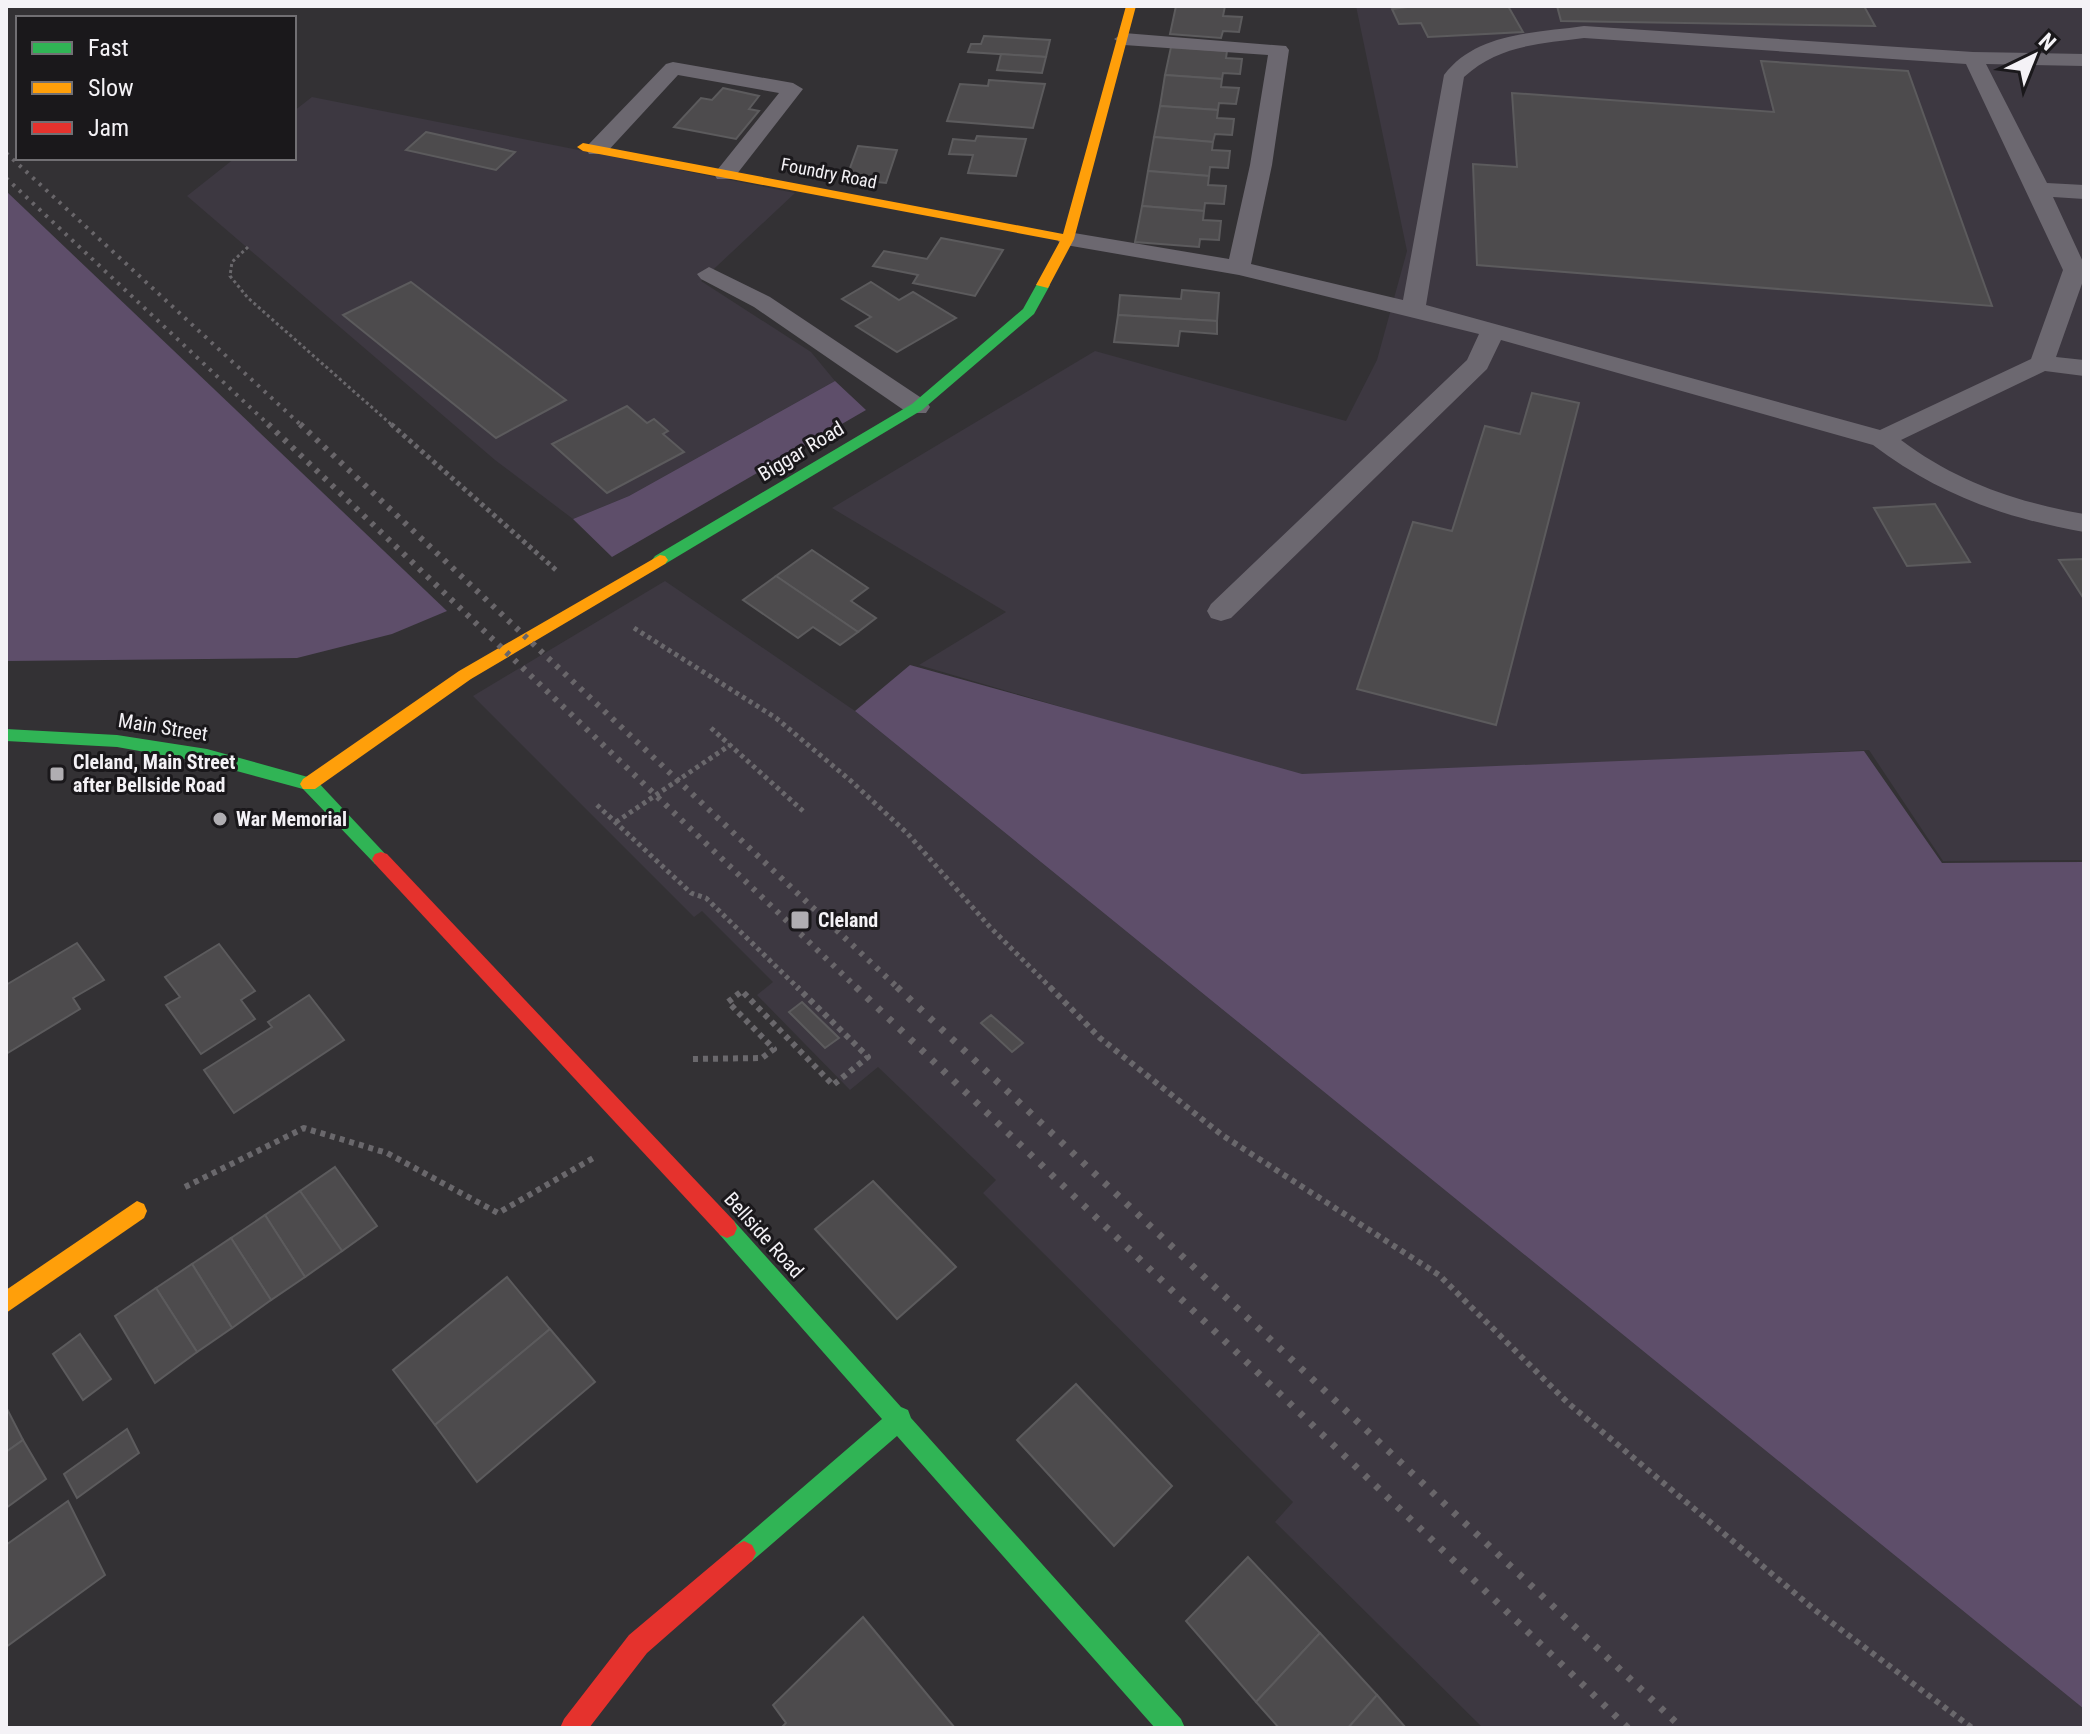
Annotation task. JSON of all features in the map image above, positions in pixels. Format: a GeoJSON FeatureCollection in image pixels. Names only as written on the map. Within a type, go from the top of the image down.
{"type":"FeatureCollection","features":[{"type":"Feature","properties":{"kind":"street","name":"Biggar Road"},"geometry":{"type":"LineString","coordinates":[[309,784],[465,675],[917,407],[1029,311],[1068,239],[1131,6]]}},
{"type":"Feature","properties":{"kind":"street","name":"Foundry Road"},"geometry":{"type":"LineString","coordinates":[[590,148],[1068,239]]}},
{"type":"Feature","properties":{"kind":"street","name":"Main Street"},"geometry":{"type":"LineString","coordinates":[[6,735],[117,741],[207,756],[309,784]]}},
{"type":"Feature","properties":{"kind":"street","name":"Bellside Road"},"geometry":{"type":"LineString","coordinates":[[309,784],[640,1131],[900,1418],[1172,1728]]}},
{"type":"Feature","properties":{"kind":"street"},"geometry":{"type":"LineString","coordinates":[[6,1303],[137,1211]]}},
{"type":"Feature","properties":{"kind":"street"},"geometry":{"type":"LineString","coordinates":[[573,1728],[638,1644],[900,1418]]}},
{"type":"Feature","properties":{"kind":"lane"},"geometry":{"type":"LineString","coordinates":[[1413,309],[1454,75],[1475,56],[1509,42],[1584,32],[1973,58],[2084,60]]}},
{"type":"Feature","properties":{"kind":"lane"},"geometry":{"type":"LineString","coordinates":[[1124,39],[1279,50],[1261,165],[1239,268]]}},
{"type":"Feature","properties":{"kind":"lane"},"geometry":{"type":"LineString","coordinates":[[1973,58],[2039,189],[2075,270],[2042,363]]}},
{"type":"Feature","properties":{"kind":"lane"},"geometry":{"type":"LineString","coordinates":[[590,148],[673,68],[793,89],[725,174]]}},
{"type":"Feature","properties":{"kind":"lane"},"geometry":{"type":"LineString","coordinates":[[2039,189],[2084,192]]}},
{"type":"Feature","properties":{"kind":"lane"},"geometry":{"type":"LineString","coordinates":[[1068,239],[1239,268],[1413,309],[1882,439],[1913,463],[1958,489],[2019,513],[2084,523]]}},
{"type":"Feature","properties":{"kind":"lane"},"geometry":{"type":"LineString","coordinates":[[709,274],[762,302],[917,407]]}},
{"type":"Feature","properties":{"kind":"lane"},"geometry":{"type":"LineString","coordinates":[[1221,611],[1478,364],[1493,331]]}},
{"type":"Feature","properties":{"kind":"lane"},"geometry":{"type":"LineString","coordinates":[[1882,439],[2042,363],[2084,368]]}},
{"type":"Feature","properties":{"kind":"path"},"geometry":{"type":"LineString","coordinates":[[248,247],[232,262],[230,276],[248,298],[567,578]]}},
{"type":"Feature","properties":{"kind":"path"},"geometry":{"type":"LineString","coordinates":[[620,620],[776,718],[907,833],[990,927],[1100,1038],[1222,1135],[1439,1275],[1568,1403],[1815,1610],[1972,1728]]}},
{"type":"Feature","properties":{"kind":"path"},"geometry":{"type":"LineString","coordinates":[[711,728],[803,811]]}},
{"type":"Feature","properties":{"kind":"path"},"geometry":{"type":"LineString","coordinates":[[616,822],[730,745]]}},
{"type":"Feature","properties":{"kind":"path"},"geometry":{"type":"LineString","coordinates":[[597,805],[691,893],[706,898],[868,1057],[833,1085],[742,991],[728,1002],[774,1049],[762,1058],[693,1059]]}},
{"type":"Feature","properties":{"kind":"path"},"geometry":{"type":"LineString","coordinates":[[137,1211],[304,1128],[387,1153],[498,1213],[640,1131]]}},
{"type":"Feature","properties":{"kind":"shaded area"},"geometry":{"type":"Polygon","coordinates":[[[1356,6],[2084,6],[2084,860],[1943,861],[1869,750],[1302,778],[919,665],[1006,612],[832,508],[1095,351],[1346,421],[1377,360],[1407,251],[1356,6]]]}},
{"type":"Feature","properties":{"kind":"shaded area"},"geometry":{"type":"Polygon","coordinates":[[[312,97],[795,193],[701,281],[811,352],[835,381],[629,496],[573,519],[495,460],[187,196],[232,160],[296,160],[296,109],[312,97]]]}},
{"type":"Feature","properties":{"kind":"shaded area"},"geometry":{"type":"Polygon","coordinates":[[[6,191],[447,611],[392,634],[297,658],[6,661],[6,191]]]}},
{"type":"Feature","properties":{"kind":"shaded area"},"geometry":{"type":"Polygon","coordinates":[[[835,381],[866,410],[612,557],[573,519],[629,496],[835,381]]]}},
{"type":"Feature","properties":{"kind":"shaded area"},"geometry":{"type":"Polygon","coordinates":[[[665,581],[855,711],[2084,1709],[2084,1728],[1483,1728],[1275,1522],[1293,1502],[983,1193],[996,1180],[878,1067],[850,1090],[757,995],[773,982],[702,911],[694,917],[473,696],[665,581]]]}},
{"type":"Feature","properties":{"kind":"shaded area"},"geometry":{"type":"Polygon","coordinates":[[[910,665],[1302,774],[1864,751],[1942,863],[2084,862],[2084,1709],[855,711],[910,665]]]}},
{"type":"Feature","properties":{"kind":"building"},"geometry":{"type":"Polygon","coordinates":[[[1176,6],[1225,6],[1223,16],[1242,17],[1239,32],[1223,31],[1221,38],[1170,34],[1176,6]]]}},
{"type":"Feature","properties":{"kind":"building"},"geometry":{"type":"Polygon","coordinates":[[[1415,6],[1508,6],[1523,32],[1428,37],[1421,23],[1399,24],[1392,9],[1415,6]]]}},
{"type":"Feature","properties":{"kind":"building"},"geometry":{"type":"Polygon","coordinates":[[[1557,6],[1864,6],[1875,26],[1561,21],[1557,6]]]}},
{"type":"Feature","properties":{"kind":"building"},"geometry":{"type":"Polygon","coordinates":[[[984,36],[1050,40],[1046,57],[968,52],[971,44],[981,44],[984,36]]]}},
{"type":"Feature","properties":{"kind":"building"},"geometry":{"type":"Polygon","coordinates":[[[1171,47],[1227,51],[1226,58],[1242,59],[1240,74],[1223,73],[1222,79],[1165,75],[1171,47]]]}},
{"type":"Feature","properties":{"kind":"building"},"geometry":{"type":"Polygon","coordinates":[[[1001,54],[1046,57],[1042,73],[997,70],[1001,54]]]}},
{"type":"Feature","properties":{"kind":"building"},"geometry":{"type":"Polygon","coordinates":[[[1761,61],[1908,71],[1992,306],[1477,265],[1473,164],[1517,167],[1512,93],[1774,112],[1761,61]]]}},
{"type":"Feature","properties":{"kind":"building"},"geometry":{"type":"Polygon","coordinates":[[[1165,75],[1222,79],[1221,87],[1239,88],[1236,104],[1219,103],[1218,110],[1160,106],[1165,75]]]}},
{"type":"Feature","properties":{"kind":"building"},"geometry":{"type":"Polygon","coordinates":[[[989,80],[1045,84],[1033,128],[947,121],[960,84],[988,86],[989,80]]]}},
{"type":"Feature","properties":{"kind":"building"},"geometry":{"type":"Polygon","coordinates":[[[723,88],[759,96],[749,109],[759,111],[736,139],[674,127],[701,98],[712,100],[723,88]]]}},
{"type":"Feature","properties":{"kind":"building"},"geometry":{"type":"Polygon","coordinates":[[[1160,106],[1218,110],[1217,118],[1234,119],[1232,135],[1215,134],[1213,142],[1154,137],[1160,106]]]}},
{"type":"Feature","properties":{"kind":"building"},"geometry":{"type":"Polygon","coordinates":[[[426,132],[515,152],[496,170],[406,150],[426,132]]]}},
{"type":"Feature","properties":{"kind":"building"},"geometry":{"type":"Polygon","coordinates":[[[977,136],[1026,139],[1016,176],[968,173],[973,155],[949,154],[953,139],[975,141],[977,136]]]}},
{"type":"Feature","properties":{"kind":"building"},"geometry":{"type":"Polygon","coordinates":[[[1154,137],[1213,142],[1212,150],[1230,151],[1228,168],[1210,167],[1209,176],[1148,171],[1154,137]]]}},
{"type":"Feature","properties":{"kind":"building"},"geometry":{"type":"Polygon","coordinates":[[[858,146],[897,150],[886,183],[846,179],[858,146]]]}},
{"type":"Feature","properties":{"kind":"building"},"geometry":{"type":"Polygon","coordinates":[[[1148,171],[1209,176],[1208,185],[1226,186],[1224,204],[1205,203],[1204,211],[1142,206],[1148,171]]]}},
{"type":"Feature","properties":{"kind":"building"},"geometry":{"type":"Polygon","coordinates":[[[1142,206],[1204,211],[1203,220],[1221,221],[1219,240],[1200,239],[1199,247],[1135,242],[1142,206]]]}},
{"type":"Feature","properties":{"kind":"building"},"geometry":{"type":"Polygon","coordinates":[[[941,238],[1003,250],[975,296],[913,283],[918,275],[873,266],[884,251],[927,259],[941,238]]]}},
{"type":"Feature","properties":{"kind":"building"},"geometry":{"type":"Polygon","coordinates":[[[411,282],[566,400],[496,438],[343,315],[411,282]]]}},
{"type":"Feature","properties":{"kind":"building"},"geometry":{"type":"Polygon","coordinates":[[[871,282],[899,300],[913,292],[956,318],[897,352],[856,326],[871,317],[842,299],[871,282]]]}},
{"type":"Feature","properties":{"kind":"building"},"geometry":{"type":"Polygon","coordinates":[[[1182,290],[1219,293],[1217,321],[1118,315],[1120,295],[1181,299],[1182,290]]]}},
{"type":"Feature","properties":{"kind":"building"},"geometry":{"type":"Polygon","coordinates":[[[1118,315],[1217,321],[1217,334],[1180,331],[1178,346],[1114,342],[1118,315]]]}},
{"type":"Feature","properties":{"kind":"building"},"geometry":{"type":"Polygon","coordinates":[[[1532,393],[1579,403],[1496,725],[1357,689],[1413,522],[1452,531],[1485,426],[1520,434],[1532,393]]]}},
{"type":"Feature","properties":{"kind":"building"},"geometry":{"type":"Polygon","coordinates":[[[627,406],[647,423],[654,419],[668,431],[663,434],[684,452],[607,493],[552,444],[627,406]]]}},
{"type":"Feature","properties":{"kind":"building"},"geometry":{"type":"Polygon","coordinates":[[[1935,504],[1970,562],[1907,566],[1874,508],[1935,504]]]}},
{"type":"Feature","properties":{"kind":"building"},"geometry":{"type":"Polygon","coordinates":[[[812,550],[868,588],[851,601],[876,618],[858,632],[776,576],[812,550]]]}},
{"type":"Feature","properties":{"kind":"building"},"geometry":{"type":"Polygon","coordinates":[[[2084,559],[2084,599],[2059,560],[2084,559]]]}},
{"type":"Feature","properties":{"kind":"building"},"geometry":{"type":"Polygon","coordinates":[[[776,576],[858,632],[840,645],[813,627],[798,638],[743,600],[776,576]]]}},
{"type":"Feature","properties":{"kind":"building"},"geometry":{"type":"Polygon","coordinates":[[[77,943],[104,980],[73,998],[80,1009],[6,1054],[6,985],[77,943]]]}},
{"type":"Feature","properties":{"kind":"building"},"geometry":{"type":"Polygon","coordinates":[[[219,944],[255,991],[241,1000],[255,1019],[201,1054],[166,1005],[180,997],[165,977],[219,944]]]}},
{"type":"Feature","properties":{"kind":"building"},"geometry":{"type":"Polygon","coordinates":[[[309,995],[344,1040],[234,1113],[204,1070],[272,1027],[268,1022],[309,995]]]}},
{"type":"Feature","properties":{"kind":"building"},"geometry":{"type":"Polygon","coordinates":[[[802,1002],[839,1038],[825,1048],[789,1012],[802,1002]]]}},
{"type":"Feature","properties":{"kind":"building"},"geometry":{"type":"Polygon","coordinates":[[[991,1015],[1023,1043],[1012,1052],[981,1023],[991,1015]]]}},
{"type":"Feature","properties":{"kind":"building"},"geometry":{"type":"Polygon","coordinates":[[[335,1167],[377,1226],[342,1251],[300,1191],[335,1167]]]}},
{"type":"Feature","properties":{"kind":"building"},"geometry":{"type":"Polygon","coordinates":[[[873,1181],[956,1267],[897,1319],[815,1229],[873,1181]]]}},
{"type":"Feature","properties":{"kind":"building"},"geometry":{"type":"Polygon","coordinates":[[[300,1191],[342,1251],[305,1277],[265,1215],[300,1191]]]}},
{"type":"Feature","properties":{"kind":"building"},"geometry":{"type":"Polygon","coordinates":[[[265,1215],[305,1277],[271,1300],[231,1238],[265,1215]]]}},
{"type":"Feature","properties":{"kind":"building"},"geometry":{"type":"Polygon","coordinates":[[[231,1238],[271,1300],[232,1328],[192,1264],[231,1238]]]}},
{"type":"Feature","properties":{"kind":"building"},"geometry":{"type":"Polygon","coordinates":[[[192,1264],[232,1328],[197,1352],[156,1288],[192,1264]]]}},
{"type":"Feature","properties":{"kind":"building"},"geometry":{"type":"Polygon","coordinates":[[[507,1277],[550,1329],[435,1425],[393,1370],[507,1277]]]}},
{"type":"Feature","properties":{"kind":"building"},"geometry":{"type":"Polygon","coordinates":[[[156,1288],[197,1352],[155,1383],[115,1316],[156,1288]]]}},
{"type":"Feature","properties":{"kind":"building"},"geometry":{"type":"Polygon","coordinates":[[[550,1329],[595,1382],[477,1482],[435,1425],[550,1329]]]}},
{"type":"Feature","properties":{"kind":"building"},"geometry":{"type":"Polygon","coordinates":[[[80,1334],[111,1379],[83,1400],[53,1354],[80,1334]]]}},
{"type":"Feature","properties":{"kind":"building"},"geometry":{"type":"Polygon","coordinates":[[[1076,1384],[1172,1486],[1114,1546],[1017,1440],[1076,1384]]]}},
{"type":"Feature","properties":{"kind":"building"},"geometry":{"type":"Polygon","coordinates":[[[6,1407],[23,1440],[6,1452],[6,1407]]]}},
{"type":"Feature","properties":{"kind":"building"},"geometry":{"type":"Polygon","coordinates":[[[127,1429],[139,1453],[77,1498],[64,1474],[127,1429]]]}},
{"type":"Feature","properties":{"kind":"building"},"geometry":{"type":"Polygon","coordinates":[[[23,1440],[46,1479],[6,1508],[6,1452],[23,1440]]]}},
{"type":"Feature","properties":{"kind":"building"},"geometry":{"type":"Polygon","coordinates":[[[68,1501],[105,1575],[6,1647],[6,1545],[68,1501]]]}},
{"type":"Feature","properties":{"kind":"building"},"geometry":{"type":"Polygon","coordinates":[[[1248,1557],[1320,1633],[1256,1702],[1186,1621],[1248,1557]]]}},
{"type":"Feature","properties":{"kind":"building"},"geometry":{"type":"Polygon","coordinates":[[[863,1617],[955,1728],[781,1728],[786,1723],[773,1705],[863,1617]]]}},
{"type":"Feature","properties":{"kind":"building"},"geometry":{"type":"Polygon","coordinates":[[[1320,1633],[1377,1695],[1348,1728],[1279,1728],[1256,1702],[1320,1633]]]}},
{"type":"Feature","properties":{"kind":"building"},"geometry":{"type":"Polygon","coordinates":[[[1377,1695],[1406,1728],[1348,1728],[1377,1695]]]}},
{"type":"Feature","properties":{"kind":"railway"},"geometry":{"type":"LineString","coordinates":[[6,153],[302,426]]}},
{"type":"Feature","properties":{"kind":"railway"},"geometry":{"type":"LineString","coordinates":[[6,178],[270,426]]}},
{"type":"Feature","properties":{"kind":"railway"},"geometry":{"type":"LineString","coordinates":[[268,424],[858,989]]}},
{"type":"Feature","properties":{"kind":"railway"},"geometry":{"type":"LineString","coordinates":[[300,424],[899,989]]}},
{"type":"Feature","properties":{"kind":"railway"},"geometry":{"type":"LineString","coordinates":[[856,987],[1628,1728]]}},
{"type":"Feature","properties":{"kind":"railway"},"geometry":{"type":"LineString","coordinates":[[897,987],[1682,1728]]}},
{"type":"Feature","properties":{"kind":"traffic: fast"},"geometry":{"type":"LineString","coordinates":[[660,560],[917,407],[1029,311],[1043,285]]}},
{"type":"Feature","properties":{"kind":"traffic: fast"},"geometry":{"type":"LineString","coordinates":[[6,735],[117,741],[207,756],[309,784],[381,859]]}},
{"type":"Feature","properties":{"kind":"traffic: fast"},"geometry":{"type":"LineString","coordinates":[[727,1228],[1172,1728]]}},
{"type":"Feature","properties":{"kind":"traffic: fast"},"geometry":{"type":"LineString","coordinates":[[744,1553],[900,1418]]}},
{"type":"Feature","properties":{"kind":"traffic: slow"},"geometry":{"type":"LineString","coordinates":[[1043,285],[1068,239],[1131,6]]}},
{"type":"Feature","properties":{"kind":"traffic: slow"},"geometry":{"type":"LineString","coordinates":[[583,147],[1068,239]]}},
{"type":"Feature","properties":{"kind":"traffic: slow"},"geometry":{"type":"LineString","coordinates":[[309,784],[465,675],[660,560]]}},
{"type":"Feature","properties":{"kind":"traffic: slow"},"geometry":{"type":"LineString","coordinates":[[6,1303],[137,1211]]}},
{"type":"Feature","properties":{"kind":"traffic: jam"},"geometry":{"type":"LineString","coordinates":[[381,859],[727,1228]]}},
{"type":"Feature","properties":{"kind":"traffic: jam"},"geometry":{"type":"LineString","coordinates":[[573,1728],[638,1644],[744,1553]]}},
{"type":"Feature","properties":{"kind":"place","name":"Cleland, Main Street after Bellside Road"},"geometry":{"type":"Point","coordinates":[57,774]}},
{"type":"Feature","properties":{"kind":"place","name":"War Memorial"},"geometry":{"type":"Point","coordinates":[220,819]}},
{"type":"Feature","properties":{"kind":"place","name":"Cleland"},"geometry":{"type":"Point","coordinates":[800,920]}}]}
